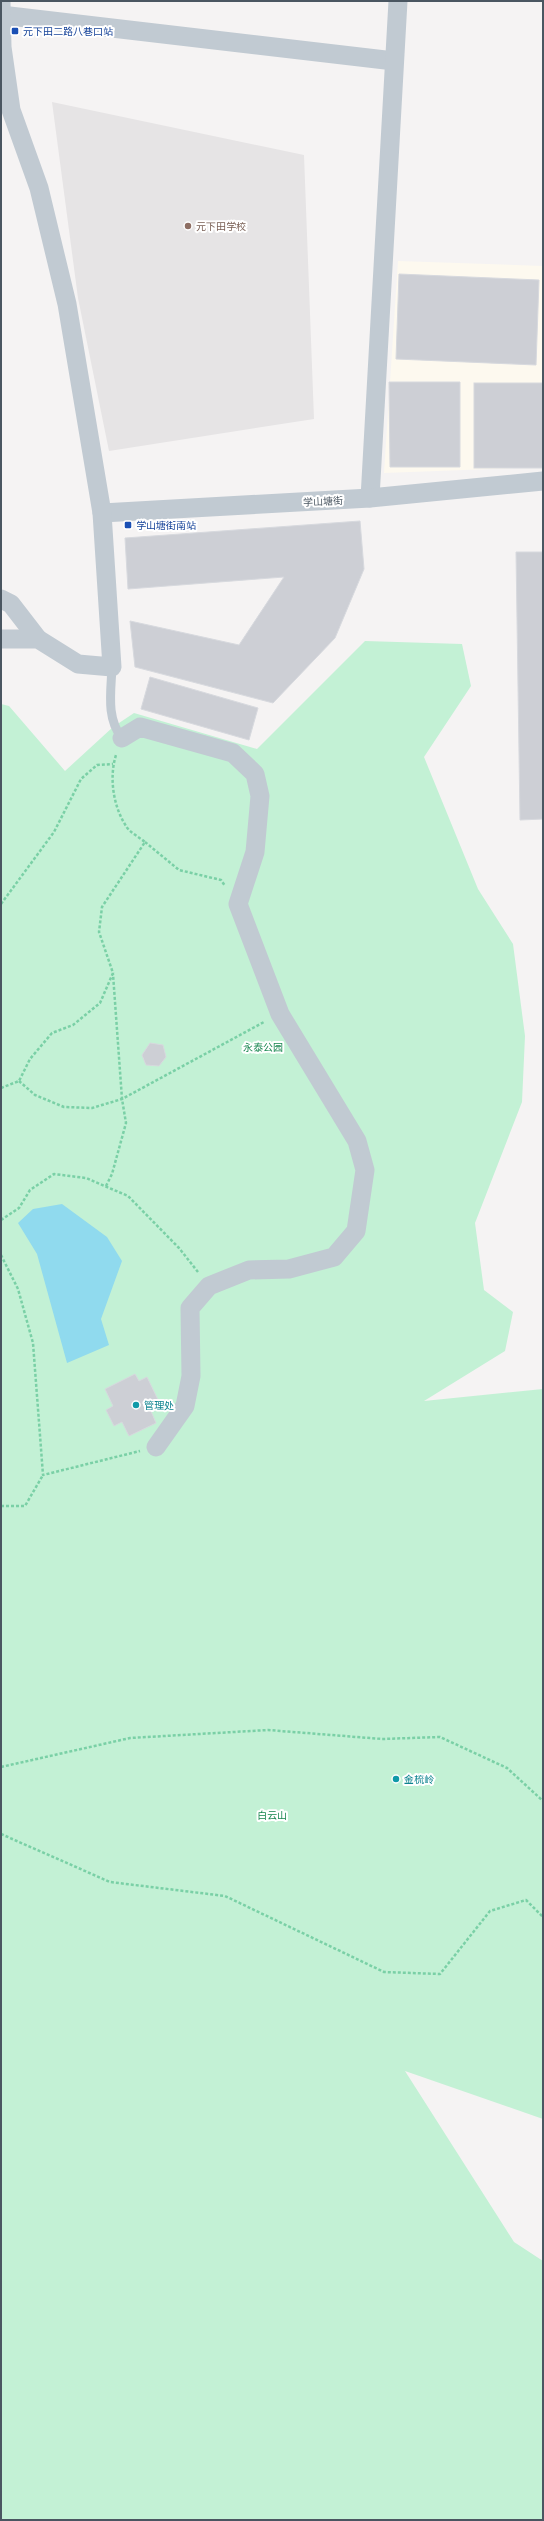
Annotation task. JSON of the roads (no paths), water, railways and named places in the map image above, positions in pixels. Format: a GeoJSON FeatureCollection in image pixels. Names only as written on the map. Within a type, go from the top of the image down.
{"type":"FeatureCollection","features":[{"type":"Feature","properties":{"kind":"street"},"geometry":{"type":"LineString","coordinates":[[1,1],[2,46],[11,110],[39,188],[67,304],[102,513],[112,667],[78,664],[38,639],[12,604],[1,599]]}},
{"type":"Feature","properties":{"kind":"street"},"geometry":{"type":"LineString","coordinates":[[370,498],[398,1]]}},
{"type":"Feature","properties":{"kind":"street"},"geometry":{"type":"LineString","coordinates":[[1,15],[394,61]]}},
{"type":"Feature","properties":{"kind":"street","name":"学山塘街"},"geometry":{"type":"LineString","coordinates":[[102,513],[370,498],[543,481]]}},
{"type":"Feature","properties":{"kind":"street"},"geometry":{"type":"LineString","coordinates":[[1,639],[38,639]]}},
{"type":"Feature","properties":{"kind":"street"},"geometry":{"type":"LineString","coordinates":[[122,738],[140,727],[233,753],[255,774],[260,796],[256,852],[238,904],[280,1014],[358,1141],[365,1170],[356,1231],[334,1257],[289,1269],[249,1270],[210,1286],[190,1308],[191,1376],[185,1406],[156,1447]]}},
{"type":"Feature","properties":{"kind":"lane"},"geometry":{"type":"LineString","coordinates":[[112,667],[110,712],[113,727],[122,738]]}},
{"type":"Feature","properties":{"kind":"water"},"geometry":{"type":"Polygon","coordinates":[[[62,1204],[107,1237],[122,1261],[101,1319],[109,1345],[67,1363],[37,1254],[18,1223],[33,1209],[62,1204]]]}},
{"type":"Feature","properties":{"kind":"place","name":"元下田二路八巷口站"},"geometry":{"type":"Point","coordinates":[15,31]}},
{"type":"Feature","properties":{"kind":"place","name":"元下田学校"},"geometry":{"type":"Point","coordinates":[188,226]}},
{"type":"Feature","properties":{"kind":"place","name":"学山塘街南站"},"geometry":{"type":"Point","coordinates":[128,525]}},
{"type":"Feature","properties":{"kind":"place","name":"管理处"},"geometry":{"type":"Point","coordinates":[136,1405]}},
{"type":"Feature","properties":{"kind":"place","name":"金梳岭"},"geometry":{"type":"Point","coordinates":[396,1779]}},
{"type":"Feature","properties":{"kind":"park label","name":"永泰公园"},"geometry":{"type":"Point","coordinates":[263,1047]}},
{"type":"Feature","properties":{"kind":"park label","name":"白云山"},"geometry":{"type":"Point","coordinates":[272,1815]}}]}
